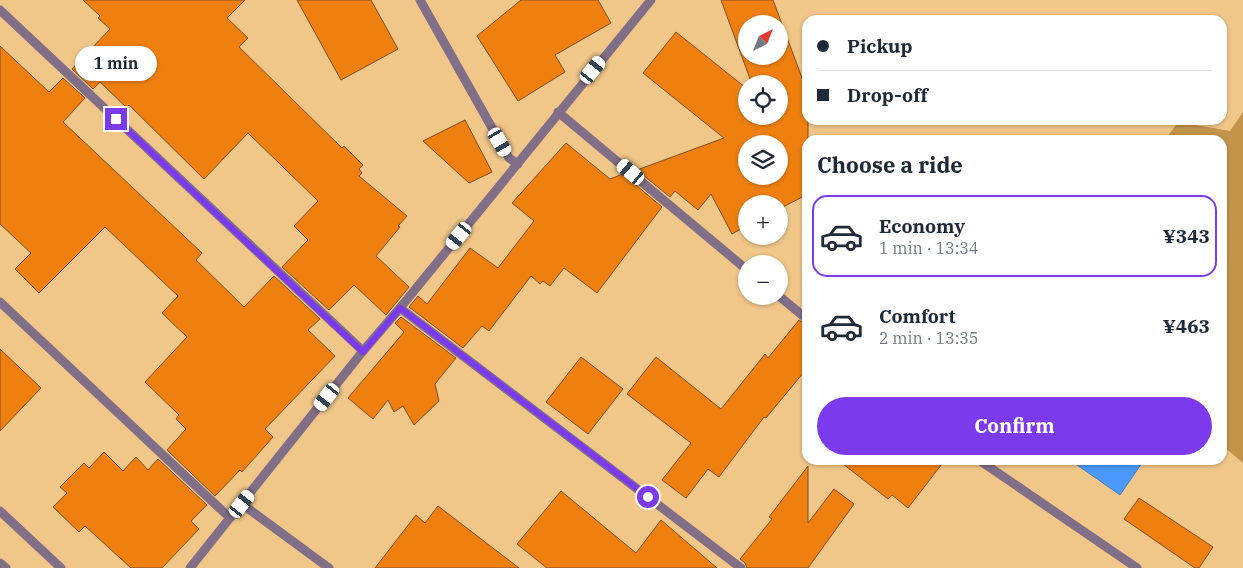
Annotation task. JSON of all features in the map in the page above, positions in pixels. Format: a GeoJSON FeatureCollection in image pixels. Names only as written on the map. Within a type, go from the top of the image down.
{"type":"FeatureCollection","features":[{"type":"Feature","properties":{"kind":"street"},"geometry":{"type":"LineString","coordinates":[[420,0],[509,158],[518,164]]}},
{"type":"Feature","properties":{"kind":"street"},"geometry":{"type":"LineString","coordinates":[[190,568],[363,352],[651,0]]}},
{"type":"Feature","properties":{"kind":"street"},"geometry":{"type":"LineString","coordinates":[[0,10],[363,352]]}},
{"type":"Feature","properties":{"kind":"street"},"geometry":{"type":"LineString","coordinates":[[558,112],[738,262]]}},
{"type":"Feature","properties":{"kind":"street"},"geometry":{"type":"LineString","coordinates":[[0,302],[230,518]]}},
{"type":"Feature","properties":{"kind":"street"},"geometry":{"type":"LineString","coordinates":[[788,303],[802,315]]}},
{"type":"Feature","properties":{"kind":"street"},"geometry":{"type":"LineString","coordinates":[[400,308],[741,568]]}},
{"type":"Feature","properties":{"kind":"street"},"geometry":{"type":"LineString","coordinates":[[986,465],[1137,568]]}},
{"type":"Feature","properties":{"kind":"street"},"geometry":{"type":"LineString","coordinates":[[242,504],[329,568]]}},
{"type":"Feature","properties":{"kind":"street"},"geometry":{"type":"LineString","coordinates":[[0,511],[61,568]]}},
{"type":"Feature","properties":{"kind":"street"},"geometry":{"type":"LineString","coordinates":[[0,562],[6,568]]}},
{"type":"Feature","properties":{"kind":"shaded area"},"geometry":{"type":"Polygon","coordinates":[[[1243,112],[1243,463],[1227,449],[1227,135],[1169,135],[1176,125],[1195,125],[1230,131],[1243,112]]]}},
{"type":"Feature","properties":{"kind":"water"},"geometry":{"type":"Polygon","coordinates":[[[1077,465],[1141,465],[1120,495],[1077,465]]]}},
{"type":"Feature","properties":{"kind":"building"},"geometry":{"type":"Polygon","coordinates":[[[83,0],[245,0],[227,18],[248,38],[239,47],[342,148],[344,146],[363,165],[359,169],[362,173],[359,176],[407,216],[376,256],[409,287],[386,315],[354,285],[329,310],[282,267],[308,240],[294,226],[318,201],[248,133],[204,179],[129,105],[127,108],[100,82],[93,89],[72,69],[110,29],[98,18],[100,16],[83,0]]]}},
{"type":"Feature","properties":{"kind":"building"},"geometry":{"type":"Polygon","coordinates":[[[297,0],[371,0],[398,49],[341,80],[297,0]]]}},
{"type":"Feature","properties":{"kind":"building"},"geometry":{"type":"Polygon","coordinates":[[[521,0],[598,0],[611,23],[555,55],[565,72],[518,101],[477,36],[521,0]]]}},
{"type":"Feature","properties":{"kind":"building"},"geometry":{"type":"Polygon","coordinates":[[[721,0],[773,0],[779,15],[738,15],[738,46],[721,0]]]}},
{"type":"Feature","properties":{"kind":"building"},"geometry":{"type":"Polygon","coordinates":[[[676,32],[738,82],[738,125],[788,125],[788,75],[749,75],[745,65],[788,65],[788,40],[802,78],[802,125],[808,125],[808,135],[802,135],[802,197],[788,204],[788,195],[738,195],[738,231],[732,234],[711,194],[698,210],[675,191],[670,197],[637,170],[724,138],[643,73],[676,32]]]}},
{"type":"Feature","properties":{"kind":"building"},"geometry":{"type":"Polygon","coordinates":[[[0,46],[49,92],[63,78],[85,98],[63,122],[202,253],[196,260],[244,307],[274,276],[320,319],[308,330],[335,356],[265,429],[273,437],[242,472],[240,470],[215,496],[167,450],[186,429],[176,419],[179,415],[145,382],[187,337],[162,313],[178,296],[105,227],[39,293],[15,269],[31,253],[0,224],[0,46]]]}},
{"type":"Feature","properties":{"kind":"building"},"geometry":{"type":"Polygon","coordinates":[[[465,120],[492,172],[469,183],[423,141],[465,120]]]}},
{"type":"Feature","properties":{"kind":"building"},"geometry":{"type":"Polygon","coordinates":[[[566,143],[610,179],[623,174],[662,207],[597,293],[564,268],[550,286],[543,281],[540,284],[531,276],[489,331],[482,326],[463,348],[409,307],[418,296],[427,304],[470,248],[498,268],[534,221],[512,203],[566,143]]]}},
{"type":"Feature","properties":{"kind":"building"},"geometry":{"type":"Polygon","coordinates":[[[401,317],[456,358],[435,384],[439,401],[414,425],[403,406],[394,412],[388,400],[373,419],[348,398],[404,332],[395,323],[401,317]]]}},
{"type":"Feature","properties":{"kind":"building"},"geometry":{"type":"Polygon","coordinates":[[[799,320],[802,322],[802,374],[766,418],[764,417],[719,477],[708,469],[686,498],[662,480],[691,443],[627,394],[656,357],[721,409],[765,354],[768,358],[799,320]]]}},
{"type":"Feature","properties":{"kind":"building"},"geometry":{"type":"Polygon","coordinates":[[[0,349],[41,388],[0,431],[0,349]]]}},
{"type":"Feature","properties":{"kind":"building"},"geometry":{"type":"Polygon","coordinates":[[[581,357],[623,389],[588,434],[546,402],[581,357]]]}},
{"type":"Feature","properties":{"kind":"building"},"geometry":{"type":"Polygon","coordinates":[[[104,452],[123,471],[136,457],[148,470],[158,459],[207,505],[191,521],[199,529],[162,568],[131,568],[85,526],[79,532],[53,507],[67,493],[60,487],[84,463],[89,468],[104,452]]]}},
{"type":"Feature","properties":{"kind":"building"},"geometry":{"type":"Polygon","coordinates":[[[844,465],[941,465],[908,508],[892,495],[888,499],[844,465]]]}},
{"type":"Feature","properties":{"kind":"building"},"geometry":{"type":"Polygon","coordinates":[[[808,466],[808,523],[834,489],[854,504],[808,568],[747,568],[740,559],[772,519],[769,517],[808,466]]]}},
{"type":"Feature","properties":{"kind":"building"},"geometry":{"type":"Polygon","coordinates":[[[561,491],[636,553],[661,520],[717,568],[547,568],[517,544],[561,491]]]}},
{"type":"Feature","properties":{"kind":"building"},"geometry":{"type":"Polygon","coordinates":[[[1139,498],[1213,547],[1199,568],[1195,568],[1124,519],[1139,498]]]}},
{"type":"Feature","properties":{"kind":"building"},"geometry":{"type":"Polygon","coordinates":[[[438,506],[519,568],[375,568],[416,515],[425,523],[438,506]]]}},
{"type":"Feature","properties":{"kind":"route"},"geometry":{"type":"LineString","coordinates":[[116,119],[363,352],[400,308],[648,497]]}}]}
